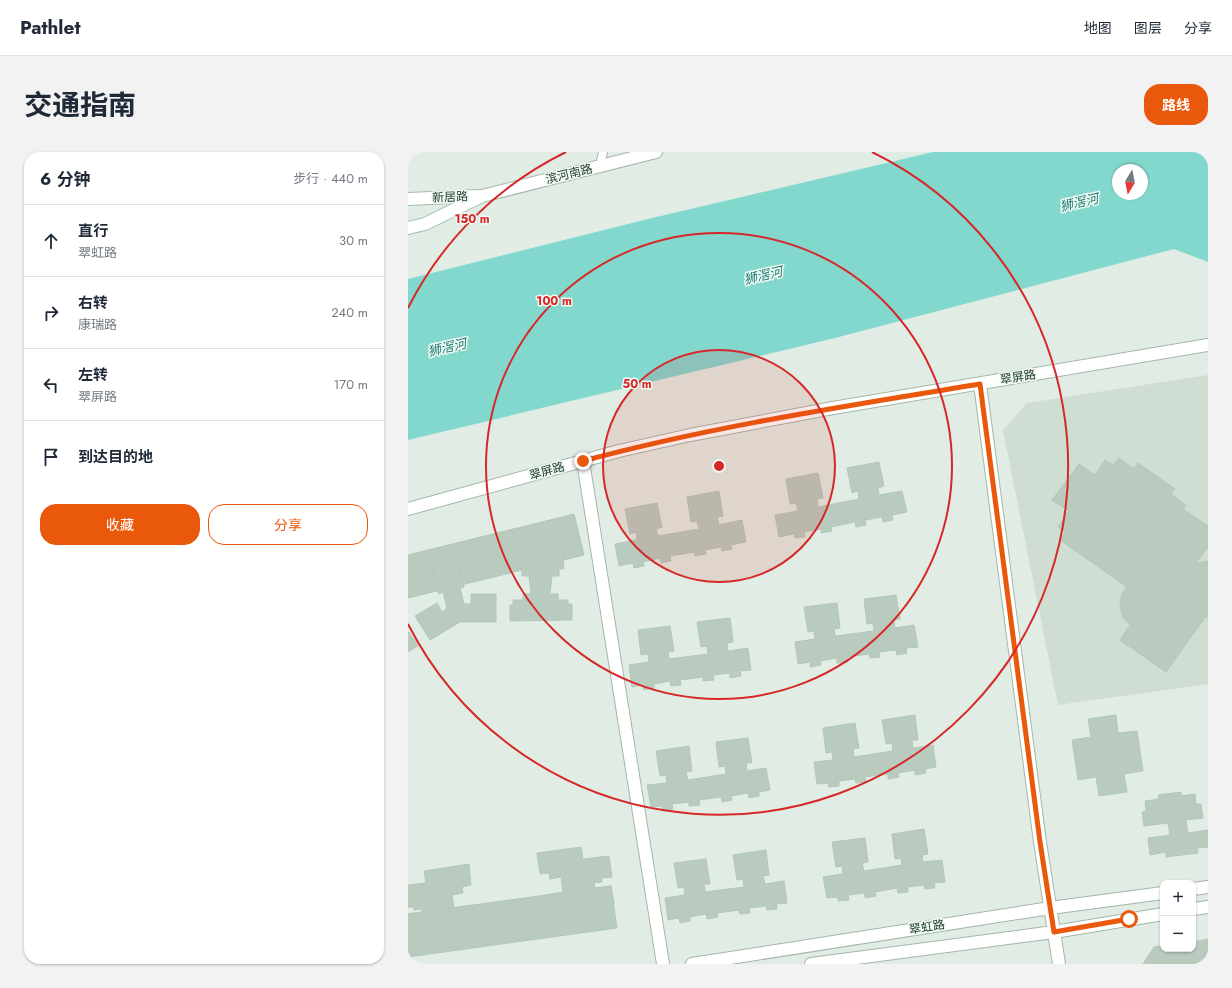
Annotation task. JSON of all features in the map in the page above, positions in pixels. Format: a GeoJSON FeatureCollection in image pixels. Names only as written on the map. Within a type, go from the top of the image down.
{"type":"FeatureCollection","features":[{"type":"Feature","properties":{"kind":"street","name":"滨河南路"},"geometry":{"type":"LineString","coordinates":[[482,196],[656,152]]}},
{"type":"Feature","properties":{"kind":"street","name":"新居路"},"geometry":{"type":"LineString","coordinates":[[408,199],[482,196]]}},
{"type":"Feature","properties":{"kind":"street","name":"新居路"},"geometry":{"type":"LineString","coordinates":[[408,228],[425,224],[482,196]]}},
{"type":"Feature","properties":{"kind":"street","name":"翠屏路"},"geometry":{"type":"LineString","coordinates":[[408,509],[583,461],[676,438],[754,422],[1208,345]]}},
{"type":"Feature","properties":{"kind":"street"},"geometry":{"type":"LineString","coordinates":[[980,384],[1050,908],[1059,964]]}},
{"type":"Feature","properties":{"kind":"street"},"geometry":{"type":"LineString","coordinates":[[583,461],[663,964]]}},
{"type":"Feature","properties":{"kind":"street"},"geometry":{"type":"LineString","coordinates":[[1196,889],[1208,887]]}},
{"type":"Feature","properties":{"kind":"street","name":"翠虹路"},"geometry":{"type":"LineString","coordinates":[[692,964],[1050,908],[1160,893]]}},
{"type":"Feature","properties":{"kind":"street"},"geometry":{"type":"LineString","coordinates":[[1196,909],[1208,907]]}},
{"type":"Feature","properties":{"kind":"street","name":"翠虹路"},"geometry":{"type":"LineString","coordinates":[[811,964],[1054,932],[1160,914]]}},
{"type":"Feature","properties":{"kind":"lane"},"geometry":{"type":"LineString","coordinates":[[600,166],[603,152]]}},
{"type":"Feature","properties":{"kind":"shaded area"},"geometry":{"type":"Polygon","coordinates":[[[1208,375],[1208,684],[1058,705],[1003,430],[1027,403],[1208,375]]]}},
{"type":"Feature","properties":{"kind":"water","name":"狮滘河"},"geometry":{"type":"Polygon","coordinates":[[[933,152],[1208,152],[1208,262],[1174,249],[835,338],[408,440],[408,279],[648,219],[933,152]]]}},
{"type":"Feature","properties":{"kind":"building"},"geometry":{"type":"Polygon","coordinates":[[[1119,458],[1134,469],[1138,463],[1175,489],[1171,494],[1186,505],[1183,509],[1208,526],[1208,547],[1196,563],[1208,561],[1208,617],[1206,616],[1166,672],[1120,640],[1130,625],[1124,619],[1120,602],[1122,594],[1127,587],[1060,540],[1066,532],[1058,527],[1069,511],[1052,500],[1079,464],[1095,475],[1105,460],[1113,465],[1119,458]]]}},
{"type":"Feature","properties":{"kind":"building"},"geometry":{"type":"Polygon","coordinates":[[[879,462],[884,486],[878,488],[879,495],[902,491],[907,512],[892,515],[893,520],[883,522],[882,517],[865,520],[866,525],[856,527],[855,522],[831,527],[832,531],[821,533],[821,529],[804,532],[805,537],[795,538],[794,534],[779,537],[775,515],[798,511],[796,503],[790,504],[786,479],[818,473],[823,498],[817,499],[818,507],[859,499],[858,491],[852,493],[847,468],[879,462]]]}},
{"type":"Feature","properties":{"kind":"building"},"geometry":{"type":"Polygon","coordinates":[[[719,491],[723,516],[717,517],[719,525],[742,520],[746,542],[731,545],[732,549],[722,551],[721,547],[705,550],[706,554],[695,556],[695,552],[670,556],[671,561],[661,563],[660,558],[643,562],[644,566],[634,568],[633,563],[619,566],[615,544],[637,540],[636,532],[630,534],[625,509],[657,503],[662,527],[656,529],[658,536],[699,529],[697,521],[691,522],[687,497],[719,491]]]}},
{"type":"Feature","properties":{"kind":"building"},"geometry":{"type":"Polygon","coordinates":[[[574,514],[584,555],[408,598],[408,555],[574,514]]]}},
{"type":"Feature","properties":{"kind":"building"},"geometry":{"type":"Polygon","coordinates":[[[517,555],[563,555],[564,569],[559,569],[559,576],[552,576],[550,594],[558,594],[558,600],[568,600],[568,604],[572,604],[572,620],[510,621],[510,605],[513,605],[513,600],[523,600],[523,594],[531,594],[529,576],[522,576],[522,569],[517,569],[517,555]]]}},
{"type":"Feature","properties":{"kind":"building"},"geometry":{"type":"Polygon","coordinates":[[[457,562],[464,587],[460,588],[464,604],[471,604],[471,594],[496,594],[496,622],[460,622],[430,640],[415,616],[437,603],[442,612],[447,608],[443,592],[439,594],[432,569],[457,562]]]}},
{"type":"Feature","properties":{"kind":"building"},"geometry":{"type":"Polygon","coordinates":[[[896,595],[900,619],[894,620],[895,628],[914,625],[918,647],[906,648],[907,653],[897,655],[896,650],[879,652],[880,657],[870,658],[869,654],[847,657],[848,662],[837,663],[837,658],[820,661],[821,665],[810,667],[810,662],[798,664],[795,642],[815,639],[814,631],[808,632],[804,607],[837,603],[840,628],[834,629],[835,636],[874,631],[873,623],[867,624],[864,599],[896,595]]]}},
{"type":"Feature","properties":{"kind":"building"},"geometry":{"type":"Polygon","coordinates":[[[730,618],[733,642],[727,643],[728,651],[748,648],[751,670],[740,671],[741,676],[730,678],[730,673],[713,675],[714,680],[703,681],[703,677],[680,680],[681,685],[671,686],[670,681],[654,684],[654,688],[644,690],[643,685],[632,687],[629,665],[649,662],[648,654],[641,655],[638,630],[670,626],[674,651],[668,652],[669,659],[708,654],[707,646],[701,647],[697,622],[730,618]]]}},
{"type":"Feature","properties":{"kind":"building"},"geometry":{"type":"Polygon","coordinates":[[[409,632],[418,646],[408,652],[408,633],[409,632]]]}},
{"type":"Feature","properties":{"kind":"building"},"geometry":{"type":"Polygon","coordinates":[[[915,715],[918,740],[912,740],[913,748],[933,745],[936,767],[925,769],[926,773],[915,775],[915,770],[898,773],[899,777],[888,779],[888,774],[865,777],[866,782],[856,783],[855,779],[839,781],[839,786],[829,787],[828,783],[817,784],[814,762],[833,760],[832,752],[826,753],[823,728],[855,723],[859,748],[853,749],[854,757],[893,751],[892,743],[886,744],[882,720],[915,715]]]}},
{"type":"Feature","properties":{"kind":"building"},"geometry":{"type":"Polygon","coordinates":[[[1116,715],[1118,733],[1137,731],[1143,771],[1124,774],[1127,792],[1099,796],[1096,777],[1078,780],[1072,740],[1091,737],[1088,719],[1116,715]]]}},
{"type":"Feature","properties":{"kind":"building"},"geometry":{"type":"Polygon","coordinates":[[[748,738],[752,763],[746,763],[747,771],[766,768],[770,790],[759,792],[759,796],[749,798],[748,793],[731,796],[732,800],[722,802],[721,797],[699,800],[700,805],[689,806],[689,802],[672,804],[673,809],[663,810],[662,806],[651,807],[647,785],[667,783],[666,775],[660,776],[656,751],[689,746],[692,771],[686,772],[688,780],[726,774],[725,766],[719,767],[716,742],[748,738]]]}},
{"type":"Feature","properties":{"kind":"building"},"geometry":{"type":"Polygon","coordinates":[[[1181,792],[1181,796],[1195,794],[1196,804],[1201,804],[1203,818],[1186,820],[1188,833],[1208,830],[1208,847],[1197,848],[1198,853],[1166,857],[1166,852],[1150,855],[1148,838],[1170,835],[1168,823],[1144,826],[1142,812],[1146,811],[1145,801],[1159,799],[1158,795],[1181,792]]]}},
{"type":"Feature","properties":{"kind":"building"},"geometry":{"type":"Polygon","coordinates":[[[924,829],[928,854],[922,855],[923,862],[942,860],[945,882],[934,883],[935,888],[925,889],[924,885],[908,887],[908,892],[898,893],[897,888],[875,892],[876,896],[865,898],[865,893],[848,895],[849,900],[838,901],[838,897],[827,898],[823,877],[843,874],[842,866],[836,867],[832,842],[865,838],[868,862],[862,863],[864,871],[902,865],[901,858],[895,859],[892,834],[924,829]]]}},
{"type":"Feature","properties":{"kind":"building"},"geometry":{"type":"Polygon","coordinates":[[[581,847],[583,859],[609,856],[612,877],[601,878],[602,882],[594,883],[595,888],[611,886],[614,904],[548,913],[546,895],[563,892],[561,877],[550,879],[549,873],[540,874],[537,853],[581,847]]]}},
{"type":"Feature","properties":{"kind":"building"},"geometry":{"type":"Polygon","coordinates":[[[766,850],[769,875],[763,876],[765,884],[784,881],[787,903],[776,904],[777,909],[767,910],[766,906],[749,908],[750,913],[740,914],[739,910],[717,913],[718,917],[707,919],[706,914],[690,917],[690,921],[680,923],[679,918],[668,920],[665,898],[685,895],[684,887],[678,888],[674,863],[706,859],[710,884],[704,884],[705,892],[744,887],[743,879],[737,880],[733,855],[766,850]]]}},
{"type":"Feature","properties":{"kind":"building"},"geometry":{"type":"Polygon","coordinates":[[[469,864],[471,885],[462,887],[463,893],[452,895],[454,908],[472,905],[474,925],[409,934],[408,914],[422,912],[422,909],[414,910],[413,907],[408,907],[408,885],[426,883],[424,871],[469,864]]]}},
{"type":"Feature","properties":{"kind":"building"},"geometry":{"type":"Polygon","coordinates":[[[611,886],[617,928],[408,957],[408,914],[611,886]]]}},
{"type":"Feature","properties":{"kind":"building"},"geometry":{"type":"Polygon","coordinates":[[[1208,939],[1208,964],[1143,964],[1154,947],[1160,946],[1160,952],[1196,952],[1196,941],[1208,939]]]}},
{"type":"Feature","properties":{"kind":"route"},"geometry":{"type":"LineString","coordinates":[[583,461],[619,451],[690,435],[761,421],[980,384],[1040,842],[1054,932],[1129,919]]}}]}
